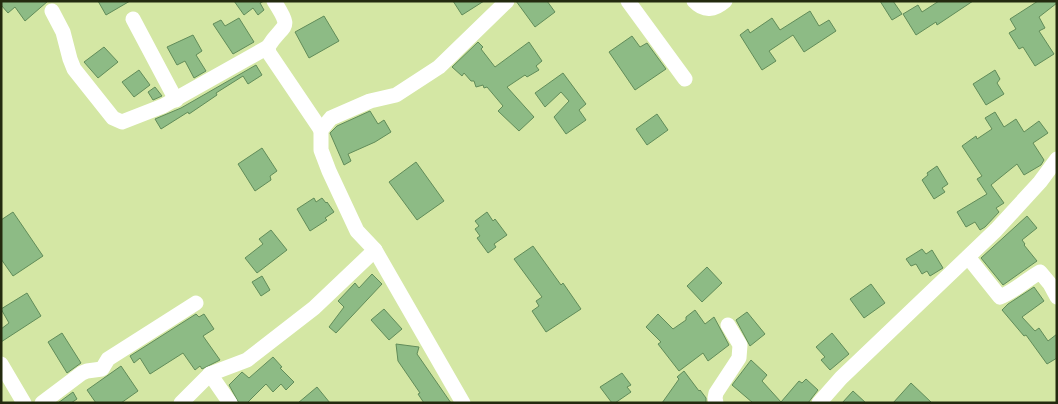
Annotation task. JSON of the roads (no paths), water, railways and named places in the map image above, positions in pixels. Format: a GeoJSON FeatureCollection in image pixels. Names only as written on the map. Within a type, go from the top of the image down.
{"type":"FeatureCollection","features":[{"type":"Feature","properties":{"kind":"street"},"geometry":{"type":"LineString","coordinates":[[52,11],[63,32],[74,69],[115,120],[125,121],[176,100],[268,47],[284,28],[285,24],[284,16],[274,1]]}},
{"type":"Feature","properties":{"kind":"street"},"geometry":{"type":"LineString","coordinates":[[321,130],[330,118],[370,101],[396,95],[439,67],[507,1]]}},
{"type":"Feature","properties":{"kind":"street"},"geometry":{"type":"LineString","coordinates":[[628,1],[685,79]]}},
{"type":"Feature","properties":{"kind":"street"},"geometry":{"type":"LineString","coordinates":[[694,1],[703,8],[710,9],[718,7],[726,1]]}},
{"type":"Feature","properties":{"kind":"street"},"geometry":{"type":"LineString","coordinates":[[133,19],[176,100]]}},
{"type":"Feature","properties":{"kind":"street"},"geometry":{"type":"LineString","coordinates":[[268,47],[273,60],[321,130],[321,150],[357,231],[376,250],[463,403]]}},
{"type":"Feature","properties":{"kind":"street"},"geometry":{"type":"LineString","coordinates":[[819,403],[841,378],[968,257],[1040,182],[1057,160]]}},
{"type":"Feature","properties":{"kind":"street"},"geometry":{"type":"LineString","coordinates":[[181,403],[210,374],[247,360],[314,308],[376,250]]}},
{"type":"Feature","properties":{"kind":"street"},"geometry":{"type":"LineString","coordinates":[[968,257],[1000,297],[1011,293],[1027,279],[1040,272],[1057,296]]}},
{"type":"Feature","properties":{"kind":"street"},"geometry":{"type":"LineString","coordinates":[[42,403],[82,373],[102,370],[108,359],[196,303]]}},
{"type":"Feature","properties":{"kind":"street"},"geometry":{"type":"LineString","coordinates":[[716,403],[716,393],[739,358],[740,345],[728,325]]}},
{"type":"Feature","properties":{"kind":"street"},"geometry":{"type":"LineString","coordinates":[[1,364],[24,403]]}},
{"type":"Feature","properties":{"kind":"street"},"geometry":{"type":"LineString","coordinates":[[210,374],[230,403]]}}]}
